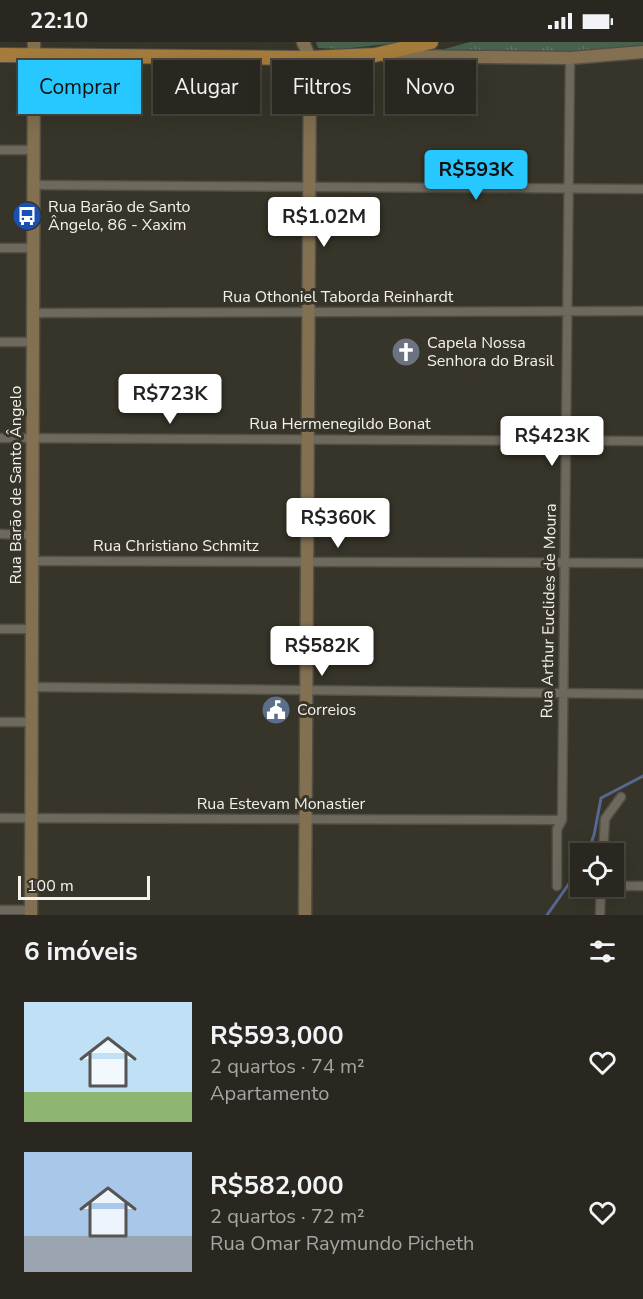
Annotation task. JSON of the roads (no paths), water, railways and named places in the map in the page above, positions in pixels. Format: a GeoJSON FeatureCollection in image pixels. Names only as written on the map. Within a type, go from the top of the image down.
{"type":"FeatureCollection","features":[{"type":"Feature","properties":{"kind":"highway"},"geometry":{"type":"LineString","coordinates":[[0,55],[34,48],[310,58],[375,55],[431,42]]}},
{"type":"Feature","properties":{"kind":"main road"},"geometry":{"type":"LineString","coordinates":[[303,42],[310,58],[305,915]]}},
{"type":"Feature","properties":{"kind":"main road","name":"Rua Barão de Santo Ângelo"},"geometry":{"type":"LineString","coordinates":[[31,913],[34,48]]}},
{"type":"Feature","properties":{"kind":"main road"},"geometry":{"type":"LineString","coordinates":[[375,55],[570,58],[643,52]]}},
{"type":"Feature","properties":{"kind":"street","name":"Rua Arthur Euclides de Moura"},"geometry":{"type":"LineString","coordinates":[[557,886],[557,829],[561,820],[563,693],[570,58]]}},
{"type":"Feature","properties":{"kind":"street"},"geometry":{"type":"LineString","coordinates":[[0,150],[34,150]]}},
{"type":"Feature","properties":{"kind":"street"},"geometry":{"type":"LineString","coordinates":[[34,185],[643,189]]}},
{"type":"Feature","properties":{"kind":"street"},"geometry":{"type":"LineString","coordinates":[[0,248],[34,248]]}},
{"type":"Feature","properties":{"kind":"street","name":"Rua Othoniel Taborda Reinhardt"},"geometry":{"type":"LineString","coordinates":[[33,313],[643,311]]}},
{"type":"Feature","properties":{"kind":"street"},"geometry":{"type":"LineString","coordinates":[[0,342],[33,342]]}},
{"type":"Feature","properties":{"kind":"street","name":"Rua Hermenegildo Bonat"},"geometry":{"type":"LineString","coordinates":[[0,438],[643,441]]}},
{"type":"Feature","properties":{"kind":"street"},"geometry":{"type":"LineString","coordinates":[[0,534],[32,535]]}},
{"type":"Feature","properties":{"kind":"street","name":"Rua Christiano Schmitz"},"geometry":{"type":"LineString","coordinates":[[32,561],[643,563]]}},
{"type":"Feature","properties":{"kind":"street"},"geometry":{"type":"LineString","coordinates":[[0,629],[32,629]]}},
{"type":"Feature","properties":{"kind":"street"},"geometry":{"type":"LineString","coordinates":[[32,687],[643,694]]}},
{"type":"Feature","properties":{"kind":"street"},"geometry":{"type":"LineString","coordinates":[[0,722],[32,722]]}},
{"type":"Feature","properties":{"kind":"street"},"geometry":{"type":"LineString","coordinates":[[604,843],[605,819],[621,797]]}},
{"type":"Feature","properties":{"kind":"street","name":"Rua Estevam Monastier"},"geometry":{"type":"LineString","coordinates":[[0,818],[561,820]]}},
{"type":"Feature","properties":{"kind":"street"},"geometry":{"type":"LineString","coordinates":[[624,886],[643,886]]}},
{"type":"Feature","properties":{"kind":"street"},"geometry":{"type":"LineString","coordinates":[[600,915],[601,897]]}},
{"type":"Feature","properties":{"kind":"street"},"geometry":{"type":"LineString","coordinates":[[0,910],[31,913]]}},
{"type":"Feature","properties":{"kind":"waterway"},"geometry":{"type":"LineString","coordinates":[[591,843],[601,798],[643,776]]}},
{"type":"Feature","properties":{"kind":"waterway"},"geometry":{"type":"LineString","coordinates":[[547,915],[570,882]]}},
{"type":"Feature","properties":{"kind":"place","name":"Rua Barão de Santo Ângelo, 86 - Xaxim"},"geometry":{"type":"Point","coordinates":[27,216]}},
{"type":"Feature","properties":{"kind":"place","name":"Capela Nossa Senhora do Brasil"},"geometry":{"type":"Point","coordinates":[406,352]}},
{"type":"Feature","properties":{"kind":"place","name":"Correios"},"geometry":{"type":"Point","coordinates":[276,710]}}]}
